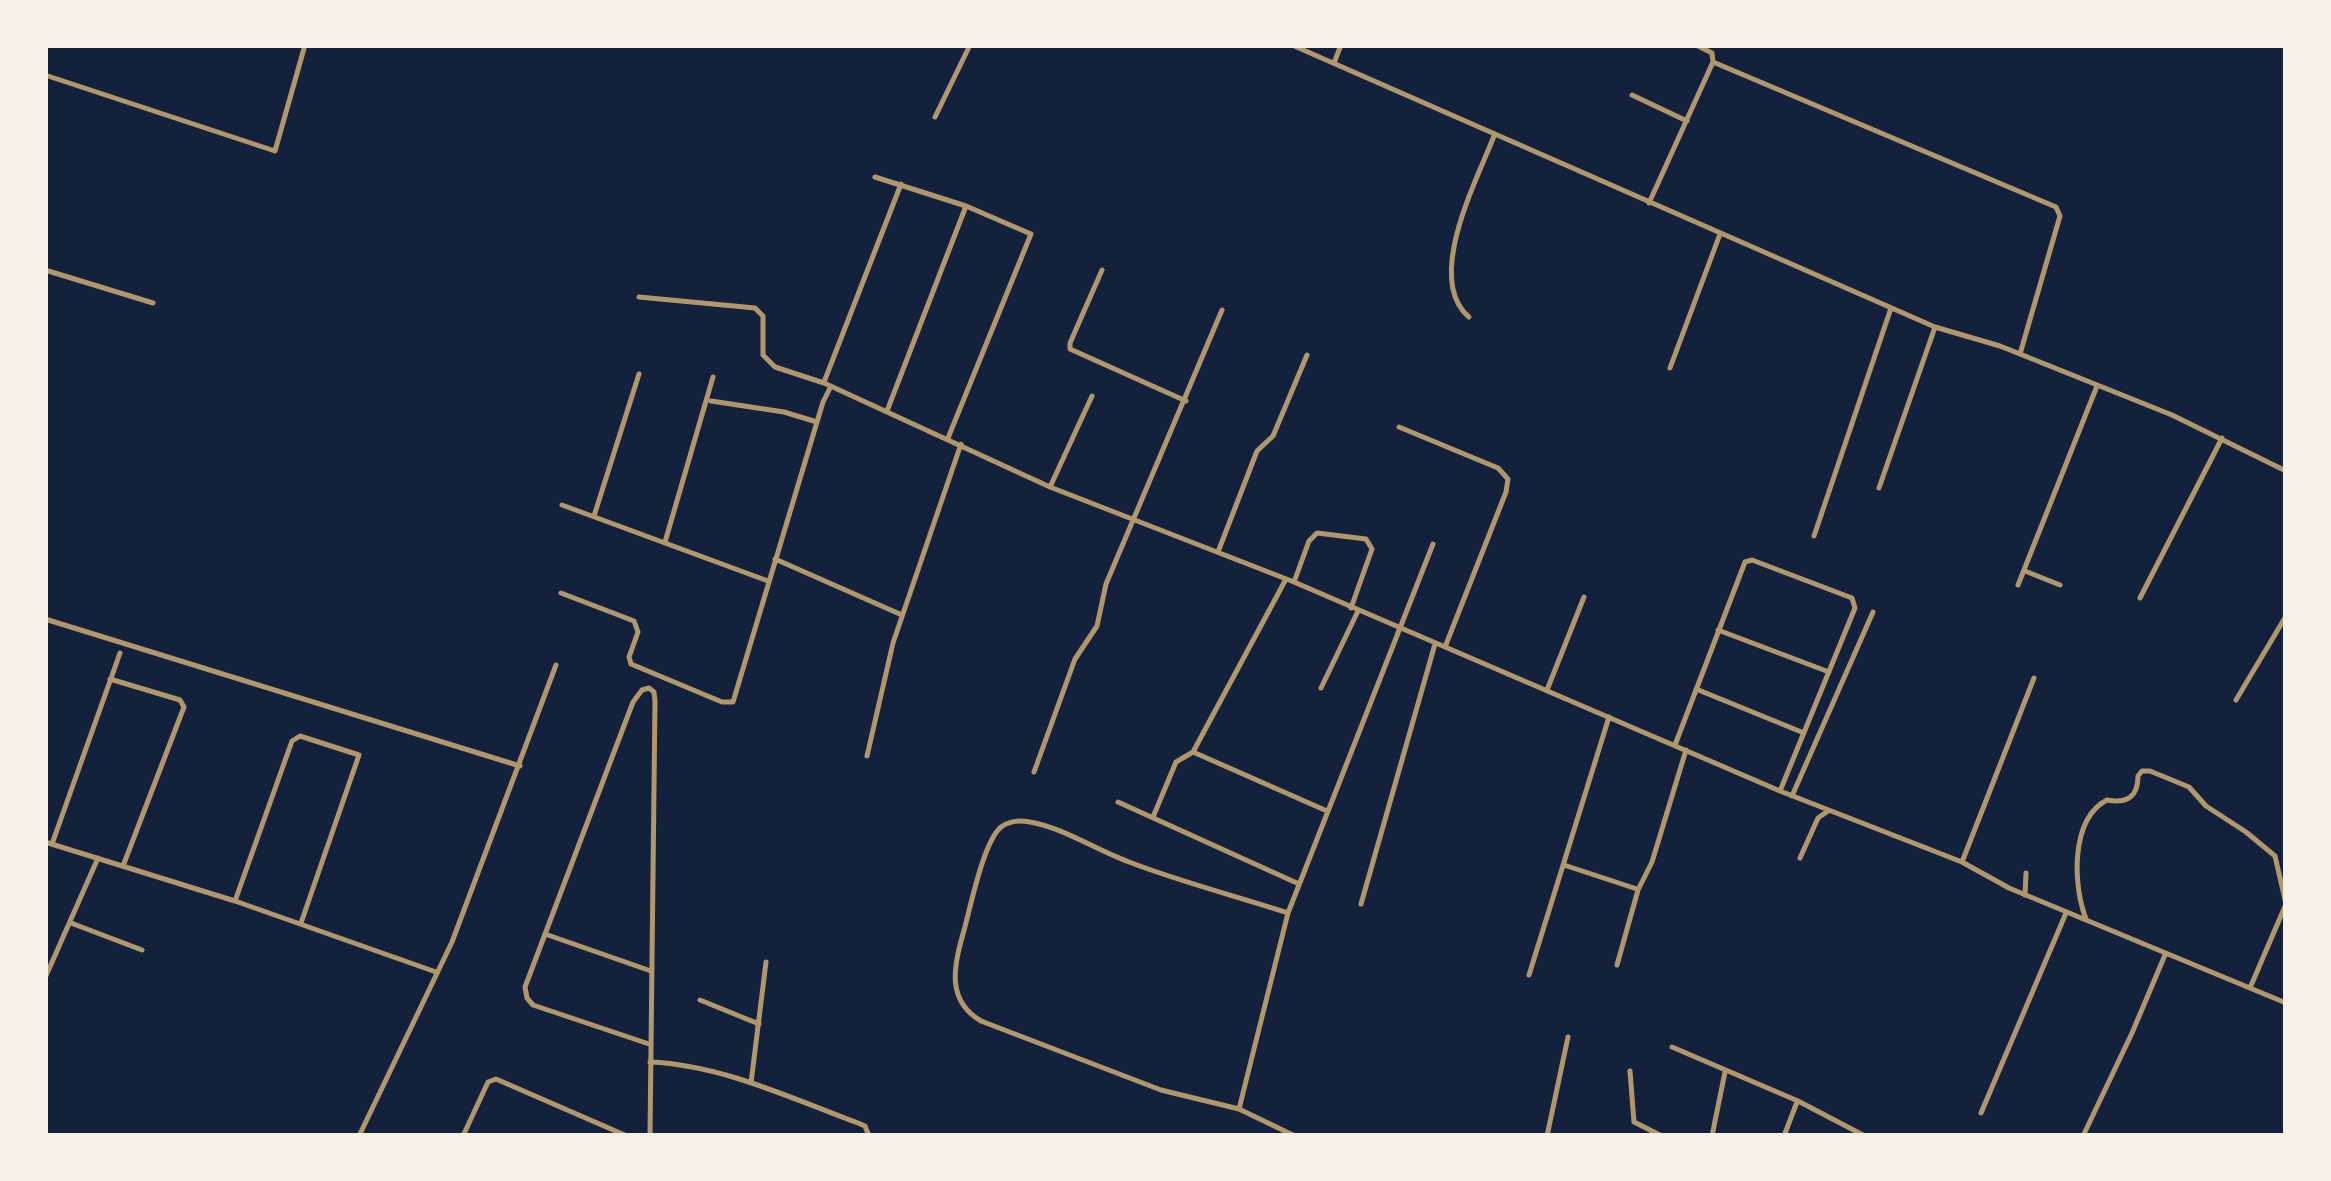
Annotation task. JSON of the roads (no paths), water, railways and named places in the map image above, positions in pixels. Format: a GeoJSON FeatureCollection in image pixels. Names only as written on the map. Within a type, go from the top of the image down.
{"type":"FeatureCollection","features":[{"type":"Feature","properties":{"kind":"street"},"geometry":{"type":"LineString","coordinates":[[45,75],[275,151],[305,45]]}},
{"type":"Feature","properties":{"kind":"street"},"geometry":{"type":"LineString","coordinates":[[934,117],[970,45]]}},
{"type":"Feature","properties":{"kind":"street"},"geometry":{"type":"LineString","coordinates":[[1292,45],[1935,328],[2020,354],[2222,438],[2286,472]]}},
{"type":"Feature","properties":{"kind":"street"},"geometry":{"type":"LineString","coordinates":[[1334,64],[1342,45]]}},
{"type":"Feature","properties":{"kind":"street"},"geometry":{"type":"LineString","coordinates":[[1649,203],[1714,62],[1712,52],[1696,45]]}},
{"type":"Feature","properties":{"kind":"street"},"geometry":{"type":"LineString","coordinates":[[1714,62],[2056,207],[2060,216],[2020,354]]}},
{"type":"Feature","properties":{"kind":"street"},"geometry":{"type":"LineString","coordinates":[[1632,94],[1687,121]]}},
{"type":"Feature","properties":{"kind":"street"},"geometry":{"type":"LineString","coordinates":[[1468,317],[1456,302],[1449,272],[1476,176],[1494,136]]}},
{"type":"Feature","properties":{"kind":"street"},"geometry":{"type":"LineString","coordinates":[[874,177],[1028,230],[1031,238],[948,438]]}},
{"type":"Feature","properties":{"kind":"street"},"geometry":{"type":"LineString","coordinates":[[561,594],[634,622],[638,632],[628,657],[631,664],[728,703],[736,694],[828,384],[901,184]]}},
{"type":"Feature","properties":{"kind":"street"},"geometry":{"type":"LineString","coordinates":[[887,412],[966,206]]}},
{"type":"Feature","properties":{"kind":"street"},"geometry":{"type":"LineString","coordinates":[[1670,368],[1720,234]]}},
{"type":"Feature","properties":{"kind":"street"},"geometry":{"type":"LineString","coordinates":[[45,270],[154,303]]}},
{"type":"Feature","properties":{"kind":"street"},"geometry":{"type":"LineString","coordinates":[[1102,270],[1070,349],[1186,401]]}},
{"type":"Feature","properties":{"kind":"street"},"geometry":{"type":"LineString","coordinates":[[640,297],[755,308],[764,316],[762,350],[776,367],[828,384],[1050,487],[1294,582],[1780,792],[1962,862],[2066,913],[2286,1003]]}},
{"type":"Feature","properties":{"kind":"street"},"geometry":{"type":"LineString","coordinates":[[1814,536],[1891,308]]}},
{"type":"Feature","properties":{"kind":"street"},"geometry":{"type":"LineString","coordinates":[[1034,772],[1075,660],[1097,626],[1106,584],[1222,310]]}},
{"type":"Feature","properties":{"kind":"street"},"geometry":{"type":"LineString","coordinates":[[1879,488],[1935,328]]}},
{"type":"Feature","properties":{"kind":"street"},"geometry":{"type":"LineString","coordinates":[[1218,552],[1257,451],[1272,436],[1307,355]]}},
{"type":"Feature","properties":{"kind":"street"},"geometry":{"type":"LineString","coordinates":[[594,516],[639,374]]}},
{"type":"Feature","properties":{"kind":"street"},"geometry":{"type":"LineString","coordinates":[[665,542],[712,378]]}},
{"type":"Feature","properties":{"kind":"street"},"geometry":{"type":"LineString","coordinates":[[2018,586],[2097,386]]}},
{"type":"Feature","properties":{"kind":"street"},"geometry":{"type":"LineString","coordinates":[[1050,487],[1092,396]]}},
{"type":"Feature","properties":{"kind":"street"},"geometry":{"type":"LineString","coordinates":[[711,401],[784,412],[817,422]]}},
{"type":"Feature","properties":{"kind":"street"},"geometry":{"type":"LineString","coordinates":[[1399,427],[1498,468],[1508,479],[1444,648]]}},
{"type":"Feature","properties":{"kind":"street"},"geometry":{"type":"LineString","coordinates":[[2140,598],[2222,438]]}},
{"type":"Feature","properties":{"kind":"street"},"geometry":{"type":"LineString","coordinates":[[867,756],[886,668],[961,444]]}},
{"type":"Feature","properties":{"kind":"street"},"geometry":{"type":"LineString","coordinates":[[562,505],[768,581]]}},
{"type":"Feature","properties":{"kind":"street"},"geometry":{"type":"LineString","coordinates":[[1294,582],[1309,541],[1317,533],[1366,540],[1372,549],[1354,609],[1321,688]]}},
{"type":"Feature","properties":{"kind":"street"},"geometry":{"type":"LineString","coordinates":[[1239,1108],[1288,913],[1433,544]]}},
{"type":"Feature","properties":{"kind":"street"},"geometry":{"type":"LineString","coordinates":[[774,559],[902,616]]}},
{"type":"Feature","properties":{"kind":"street"},"geometry":{"type":"LineString","coordinates":[[1674,745],[1743,564],[1752,560],[1854,600],[1856,608],[1780,792]]}},
{"type":"Feature","properties":{"kind":"street"},"geometry":{"type":"LineString","coordinates":[[2025,570],[2060,585]]}},
{"type":"Feature","properties":{"kind":"street"},"geometry":{"type":"LineString","coordinates":[[1153,818],[1176,762],[1193,752],[1286,579]]}},
{"type":"Feature","properties":{"kind":"street"},"geometry":{"type":"LineString","coordinates":[[1547,690],[1584,598]]}},
{"type":"Feature","properties":{"kind":"street"},"geometry":{"type":"LineString","coordinates":[[1792,796],[1874,612]]}},
{"type":"Feature","properties":{"kind":"street"},"geometry":{"type":"LineString","coordinates":[[2236,700],[2286,616]]}},
{"type":"Feature","properties":{"kind":"street"},"geometry":{"type":"LineString","coordinates":[[45,619],[520,766]]}},
{"type":"Feature","properties":{"kind":"street"},"geometry":{"type":"LineString","coordinates":[[1718,630],[1829,672]]}},
{"type":"Feature","properties":{"kind":"street"},"geometry":{"type":"LineString","coordinates":[[1361,904],[1436,644]]}},
{"type":"Feature","properties":{"kind":"street"},"geometry":{"type":"LineString","coordinates":[[120,653],[48,843],[235,901],[436,972]]}},
{"type":"Feature","properties":{"kind":"street"},"geometry":{"type":"LineString","coordinates":[[359,1136],[452,942],[556,665]]}},
{"type":"Feature","properties":{"kind":"street"},"geometry":{"type":"LineString","coordinates":[[1962,862],[2034,678]]}},
{"type":"Feature","properties":{"kind":"street"},"geometry":{"type":"LineString","coordinates":[[110,679],[180,700],[184,707],[123,866]]}},
{"type":"Feature","properties":{"kind":"street"},"geometry":{"type":"LineString","coordinates":[[649,1044],[534,1005],[527,998],[525,987],[633,702],[648,688],[654,692],[655,701],[650,1136]]}},
{"type":"Feature","properties":{"kind":"street"},"geometry":{"type":"LineString","coordinates":[[1696,689],[1804,733]]}},
{"type":"Feature","properties":{"kind":"street"},"geometry":{"type":"LineString","coordinates":[[1529,975],[1609,717]]}},
{"type":"Feature","properties":{"kind":"street"},"geometry":{"type":"LineString","coordinates":[[235,901],[292,741],[300,736],[359,755],[300,924]]}},
{"type":"Feature","properties":{"kind":"street"},"geometry":{"type":"LineString","coordinates":[[1617,965],[1686,750]]}},
{"type":"Feature","properties":{"kind":"street"},"geometry":{"type":"LineString","coordinates":[[1193,752],[1327,811]]}},
{"type":"Feature","properties":{"kind":"street"},"geometry":{"type":"LineString","coordinates":[[2087,922],[2079,890],[2078,860],[2086,823],[2098,805],[2136,794],[2138,776],[2150,770],[2189,786],[2206,806],[2274,856],[2286,904],[2250,988]]}},
{"type":"Feature","properties":{"kind":"street"},"geometry":{"type":"LineString","coordinates":[[1118,802],[1300,884]]}},
{"type":"Feature","properties":{"kind":"street"},"geometry":{"type":"LineString","coordinates":[[1800,858],[1818,818],[1828,811]]}},
{"type":"Feature","properties":{"kind":"street"},"geometry":{"type":"LineString","coordinates":[[1288,913],[1131,863],[1036,823],[1010,822],[992,838],[962,938],[955,991],[971,1016],[1161,1090],[1239,1108],[1294,1136]]}},
{"type":"Feature","properties":{"kind":"street"},"geometry":{"type":"LineString","coordinates":[[45,978],[98,858]]}},
{"type":"Feature","properties":{"kind":"street"},"geometry":{"type":"LineString","coordinates":[[1564,866],[1638,890]]}},
{"type":"Feature","properties":{"kind":"street"},"geometry":{"type":"LineString","coordinates":[[2025,894],[2026,873]]}},
{"type":"Feature","properties":{"kind":"street"},"geometry":{"type":"LineString","coordinates":[[1981,1113],[2066,913]]}},
{"type":"Feature","properties":{"kind":"street"},"geometry":{"type":"LineString","coordinates":[[71,923],[142,950]]}},
{"type":"Feature","properties":{"kind":"street"},"geometry":{"type":"LineString","coordinates":[[544,934],[651,971]]}},
{"type":"Feature","properties":{"kind":"street"},"geometry":{"type":"LineString","coordinates":[[2082,1136],[2165,954]]}},
{"type":"Feature","properties":{"kind":"street"},"geometry":{"type":"LineString","coordinates":[[752,1083],[766,962]]}},
{"type":"Feature","properties":{"kind":"street"},"geometry":{"type":"LineString","coordinates":[[700,1000],[759,1024]]}},
{"type":"Feature","properties":{"kind":"street"},"geometry":{"type":"LineString","coordinates":[[1546,1136],[1568,1038]]}},
{"type":"Feature","properties":{"kind":"street"},"geometry":{"type":"LineString","coordinates":[[1672,1047],[1798,1101],[1865,1136]]}},
{"type":"Feature","properties":{"kind":"street"},"geometry":{"type":"LineString","coordinates":[[650,1062],[684,1063],[752,1083],[858,1122],[865,1126],[869,1136]]}},
{"type":"Feature","properties":{"kind":"street"},"geometry":{"type":"LineString","coordinates":[[1630,1071],[1634,1122],[1662,1136]]}},
{"type":"Feature","properties":{"kind":"street"},"geometry":{"type":"LineString","coordinates":[[1712,1136],[1725,1072]]}},
{"type":"Feature","properties":{"kind":"street"},"geometry":{"type":"LineString","coordinates":[[463,1136],[488,1082],[496,1078],[628,1136]]}},
{"type":"Feature","properties":{"kind":"street"},"geometry":{"type":"LineString","coordinates":[[1784,1136],[1798,1101]]}}]}
